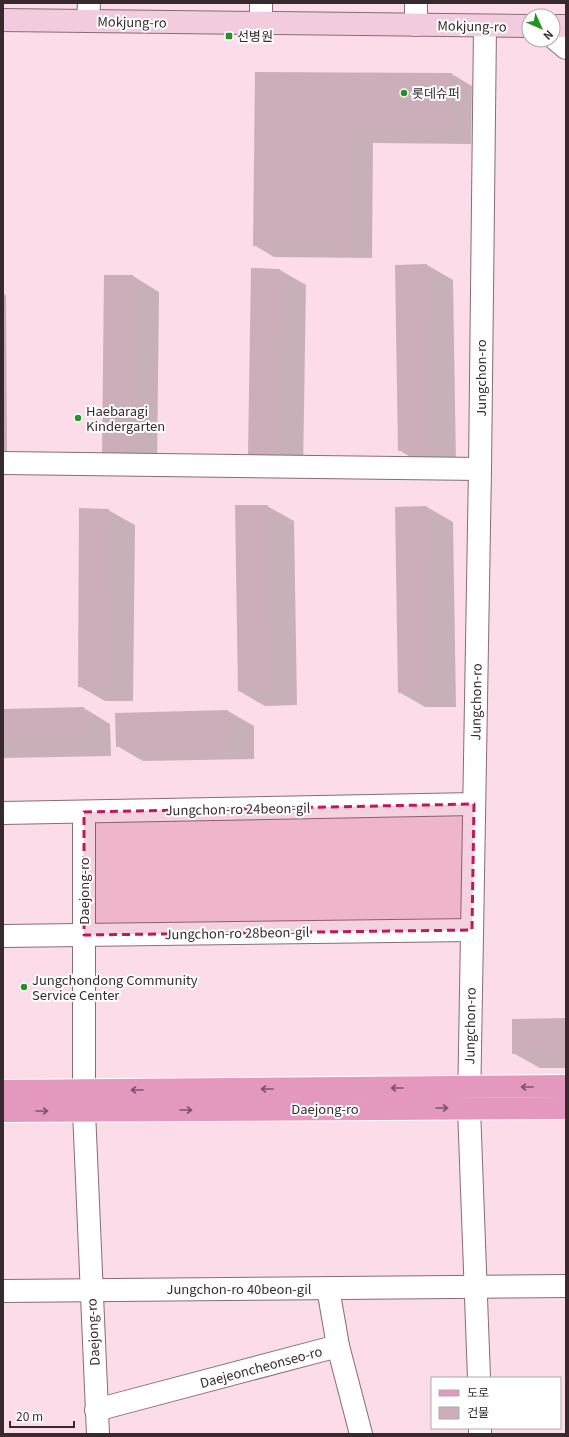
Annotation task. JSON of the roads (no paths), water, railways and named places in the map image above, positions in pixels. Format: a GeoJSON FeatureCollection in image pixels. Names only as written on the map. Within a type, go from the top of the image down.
{"type":"FeatureCollection","features":[{"type":"Feature","properties":{"kind":"main road","name":"Daejong-ro"},"geometry":{"type":"LineString","coordinates":[[469,1098],[566,1086]]}},
{"type":"Feature","properties":{"kind":"main road","name":"Daejong-ro"},"geometry":{"type":"LineString","coordinates":[[3,1091],[84,1101]]}},
{"type":"Feature","properties":{"kind":"main road","name":"Daejong-ro"},"geometry":{"type":"LineString","coordinates":[[3,1111],[84,1101],[469,1098],[566,1108]]}},
{"type":"Feature","properties":{"kind":"street"},"geometry":{"type":"LineString","coordinates":[[416,3],[416,25]]}},
{"type":"Feature","properties":{"kind":"street","name":"Mokjung-ro"},"geometry":{"type":"LineString","coordinates":[[3,20],[88,12],[261,13],[416,25],[521,26]]}},
{"type":"Feature","properties":{"kind":"street","name":"Jungchon-ro"},"geometry":{"type":"LineString","coordinates":[[479,1377],[469,1098],[480,469],[485,26]]}},
{"type":"Feature","properties":{"kind":"street"},"geometry":{"type":"LineString","coordinates":[[3,463],[480,469]]}},
{"type":"Feature","properties":{"kind":"street","name":"Jungchon-ro 24beon-gil"},"geometry":{"type":"LineString","coordinates":[[3,813],[474,804]]}},
{"type":"Feature","properties":{"kind":"street","name":"Daejong-ro"},"geometry":{"type":"LineString","coordinates":[[84,812],[84,1101],[98,1434]]}},
{"type":"Feature","properties":{"kind":"street","name":"Jungchon-ro 28beon-gil"},"geometry":{"type":"LineString","coordinates":[[3,936],[472,930]]}},
{"type":"Feature","properties":{"kind":"street","name":"Jungchon-ro 40beon-gil"},"geometry":{"type":"LineString","coordinates":[[3,1291],[566,1286]]}},
{"type":"Feature","properties":{"kind":"street"},"geometry":{"type":"LineString","coordinates":[[328,1288],[338,1346]]}},
{"type":"Feature","properties":{"kind":"street","name":"Daejeoncheonseo-ro"},"geometry":{"type":"LineString","coordinates":[[96,1410],[338,1346],[361,1434]]}},
{"type":"Feature","properties":{"kind":"place","name":"선병원"},"geometry":{"type":"Point","coordinates":[229,36]}},
{"type":"Feature","properties":{"kind":"place","name":"롯데슈퍼"},"geometry":{"type":"Point","coordinates":[404,93]}},
{"type":"Feature","properties":{"kind":"place","name":"Haebaragi Kindergarten"},"geometry":{"type":"Point","coordinates":[78,418]}},
{"type":"Feature","properties":{"kind":"place","name":"Jungchondong Community Service Center"},"geometry":{"type":"Point","coordinates":[24,987]}}]}
